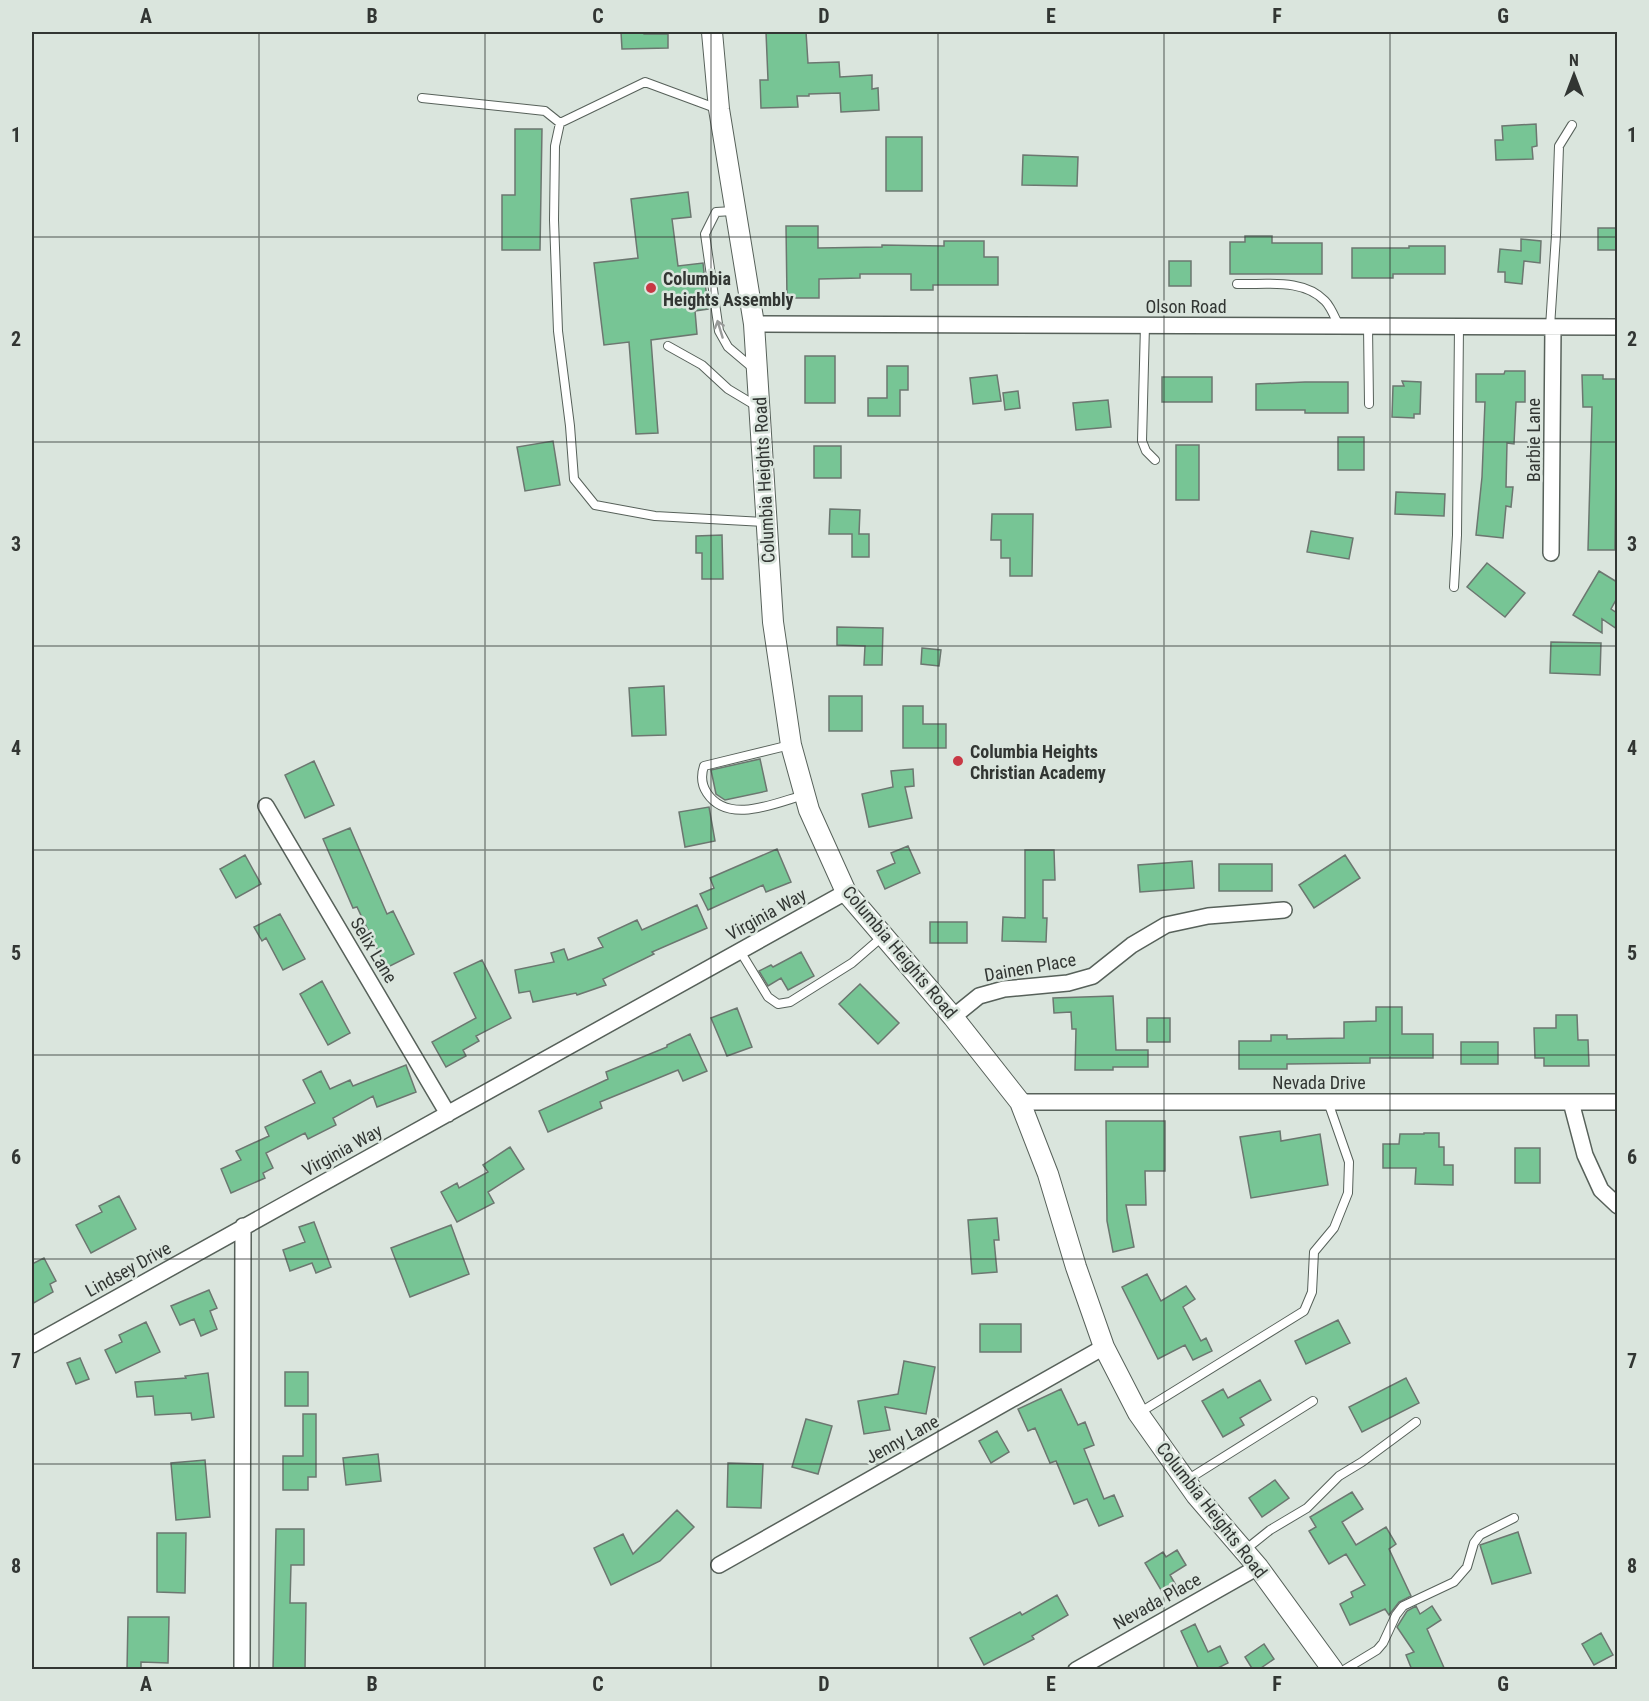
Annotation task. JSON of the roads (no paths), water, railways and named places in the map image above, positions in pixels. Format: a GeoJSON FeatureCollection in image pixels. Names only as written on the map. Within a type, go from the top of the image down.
{"type":"FeatureCollection","features":[{"type":"Feature","properties":{"kind":"street","name":"Columbia Heights Road"},"geometry":{"type":"LineString","coordinates":[[712,32],[719,109],[754,324],[772,622],[791,745],[809,810],[846,892],[953,1017],[1020,1102],[1048,1174],[1076,1267],[1104,1347],[1138,1413],[1196,1495],[1258,1567],[1333,1670]]}},
{"type":"Feature","properties":{"kind":"street","name":"Olson Road"},"geometry":{"type":"LineString","coordinates":[[754,324],[1617,327]]}},
{"type":"Feature","properties":{"kind":"street","name":"Barbie Lane"},"geometry":{"type":"LineString","coordinates":[[1551,553],[1552,327]]}},
{"type":"Feature","properties":{"kind":"street","name":"Selix Lane"},"geometry":{"type":"LineString","coordinates":[[266,806],[448,1114]]}},
{"type":"Feature","properties":{"kind":"street","name":"Virginia Way"},"geometry":{"type":"LineString","coordinates":[[243,1226],[846,892]]}},
{"type":"Feature","properties":{"kind":"street","name":"Dainen Place"},"geometry":{"type":"LineString","coordinates":[[953,1017],[979,996],[1004,989],[1068,983],[1093,976],[1132,945],[1166,925],[1208,916],[1284,910]]}},
{"type":"Feature","properties":{"kind":"street","name":"Nevada Drive"},"geometry":{"type":"LineString","coordinates":[[1020,1102],[1617,1102]]}},
{"type":"Feature","properties":{"kind":"street"},"geometry":{"type":"LineString","coordinates":[[1571,1102],[1585,1155],[1601,1190],[1617,1206]]}},
{"type":"Feature","properties":{"kind":"street"},"geometry":{"type":"LineString","coordinates":[[242,1670],[243,1226]]}},
{"type":"Feature","properties":{"kind":"street","name":"Lindsey Drive"},"geometry":{"type":"LineString","coordinates":[[32,1346],[243,1226]]}},
{"type":"Feature","properties":{"kind":"street","name":"Jenny Lane"},"geometry":{"type":"LineString","coordinates":[[719,1565],[1104,1347]]}},
{"type":"Feature","properties":{"kind":"street","name":"Nevada Place"},"geometry":{"type":"LineString","coordinates":[[1076,1670],[1258,1567]]}},
{"type":"Feature","properties":{"kind":"lane"},"geometry":{"type":"LineString","coordinates":[[560,123],[645,82],[719,109]]}},
{"type":"Feature","properties":{"kind":"lane"},"geometry":{"type":"LineString","coordinates":[[422,98],[545,111],[560,123]]}},
{"type":"Feature","properties":{"kind":"lane"},"geometry":{"type":"LineString","coordinates":[[560,123],[555,146],[554,210],[557,320],[574,479],[594,505],[655,516],[766,522]]}},
{"type":"Feature","properties":{"kind":"lane"},"geometry":{"type":"LineString","coordinates":[[1552,327],[1559,146],[1572,125]]}},
{"type":"Feature","properties":{"kind":"lane"},"geometry":{"type":"LineString","coordinates":[[736,210],[716,212],[705,234],[719,331],[728,347],[757,372]]}},
{"type":"Feature","properties":{"kind":"lane"},"geometry":{"type":"LineString","coordinates":[[1237,284],[1299,285],[1314,292],[1327,302],[1339,326]]}},
{"type":"Feature","properties":{"kind":"lane"},"geometry":{"type":"LineString","coordinates":[[1145,325],[1142,441],[1146,451],[1155,460]]}},
{"type":"Feature","properties":{"kind":"lane"},"geometry":{"type":"LineString","coordinates":[[1368,326],[1368,404]]}},
{"type":"Feature","properties":{"kind":"lane"},"geometry":{"type":"LineString","coordinates":[[1454,587],[1457,535],[1459,326]]}},
{"type":"Feature","properties":{"kind":"lane"},"geometry":{"type":"LineString","coordinates":[[668,346],[702,365],[728,389],[759,408]]}},
{"type":"Feature","properties":{"kind":"lane"},"geometry":{"type":"LineString","coordinates":[[791,745],[704,766],[701,775],[705,790],[714,802],[731,809],[752,809],[805,794]]}},
{"type":"Feature","properties":{"kind":"lane"},"geometry":{"type":"LineString","coordinates":[[740,951],[768,997],[778,1004],[790,1002],[852,963],[883,936]]}},
{"type":"Feature","properties":{"kind":"lane"},"geometry":{"type":"LineString","coordinates":[[1138,1413],[1304,1311],[1312,1292],[1314,1252],[1334,1228],[1348,1193],[1349,1162],[1328,1102]]}},
{"type":"Feature","properties":{"kind":"lane"},"geometry":{"type":"LineString","coordinates":[[1186,1481],[1312,1401]]}},
{"type":"Feature","properties":{"kind":"lane"},"geometry":{"type":"LineString","coordinates":[[1244,1551],[1270,1530],[1307,1508],[1339,1476],[1416,1422]]}},
{"type":"Feature","properties":{"kind":"lane"},"geometry":{"type":"LineString","coordinates":[[1344,1670],[1377,1650],[1396,1614],[1403,1606],[1454,1582],[1467,1567],[1474,1543],[1480,1535],[1514,1518]]}},
{"type":"Feature","properties":{"kind":"place","name":"Columbia Heights Assembly"},"geometry":{"type":"Point","coordinates":[651,288]}},
{"type":"Feature","properties":{"kind":"place","name":"Columbia Heights Christian Academy"},"geometry":{"type":"Point","coordinates":[958,761]}}]}
